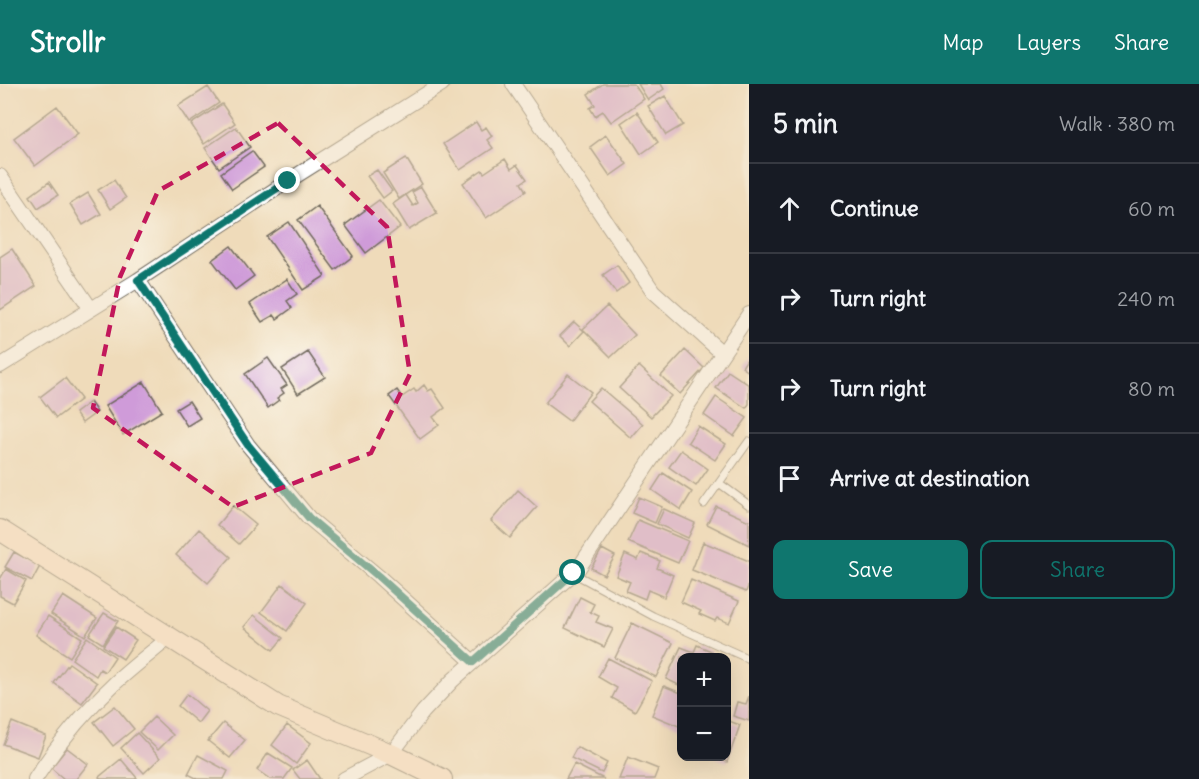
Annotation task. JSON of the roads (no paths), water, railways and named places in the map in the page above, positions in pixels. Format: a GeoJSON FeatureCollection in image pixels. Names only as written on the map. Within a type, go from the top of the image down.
{"type":"FeatureCollection","features":[{"type":"Feature","properties":{"kind":"street"},"geometry":{"type":"LineString","coordinates":[[0,366],[442,84]]}},
{"type":"Feature","properties":{"kind":"street"},"geometry":{"type":"LineString","coordinates":[[513,84],[653,291],[722,353]]}},
{"type":"Feature","properties":{"kind":"street"},"geometry":{"type":"LineString","coordinates":[[0,176],[91,309]]}},
{"type":"Feature","properties":{"kind":"street"},"geometry":{"type":"LineString","coordinates":[[138,280],[248,445],[309,518],[378,576],[473,662]]}},
{"type":"Feature","properties":{"kind":"street"},"geometry":{"type":"LineString","coordinates":[[344,779],[391,754],[423,712],[453,680],[578,568],[749,314]]}},
{"type":"Feature","properties":{"kind":"street"},"geometry":{"type":"LineString","coordinates":[[0,530],[278,706],[391,754],[442,779]]}},
{"type":"Feature","properties":{"kind":"street"},"geometry":{"type":"LineString","coordinates":[[35,779],[51,754],[90,709],[112,686],[170,637]]}},
{"type":"Feature","properties":{"kind":"lane"},"geometry":{"type":"LineString","coordinates":[[704,504],[749,441]]}},
{"type":"Feature","properties":{"kind":"lane"},"geometry":{"type":"LineString","coordinates":[[719,483],[749,505]]}},
{"type":"Feature","properties":{"kind":"lane"},"geometry":{"type":"LineString","coordinates":[[573,573],[653,616],[749,659]]}}]}
